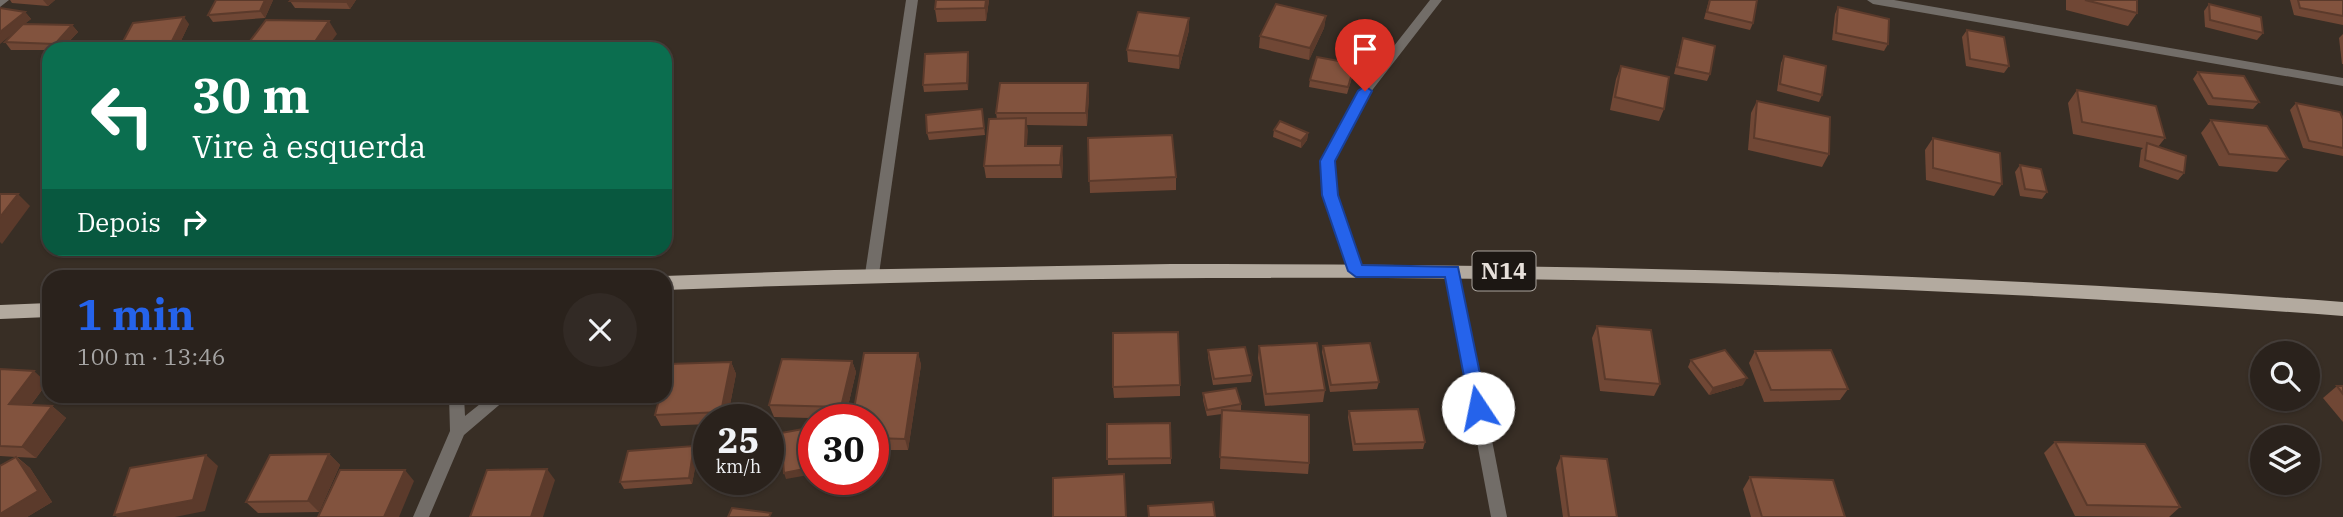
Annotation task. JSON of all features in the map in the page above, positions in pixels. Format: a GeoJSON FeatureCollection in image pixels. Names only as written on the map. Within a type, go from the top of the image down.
{"type":"FeatureCollection","features":[{"type":"Feature","properties":{"kind":"main road","name":"N14"},"geometry":{"type":"LineString","coordinates":[[672,283],[872,274],[1452,271],[1873,283],[2343,309]]}},
{"type":"Feature","properties":{"kind":"main road"},"geometry":{"type":"LineString","coordinates":[[1,314],[42,311]]}},
{"type":"Feature","properties":{"kind":"street"},"geometry":{"type":"LineString","coordinates":[[872,274],[912,0]]}},
{"type":"Feature","properties":{"kind":"street"},"geometry":{"type":"LineString","coordinates":[[1356,271],[1330,195],[1327,161],[1365,91],[1436,0]]}},
{"type":"Feature","properties":{"kind":"street"},"geometry":{"type":"LineString","coordinates":[[1873,0],[2343,82]]}},
{"type":"Feature","properties":{"kind":"street"},"geometry":{"type":"LineString","coordinates":[[1452,271],[1499,517]]}},
{"type":"Feature","properties":{"kind":"street"},"geometry":{"type":"LineString","coordinates":[[421,517],[458,431],[457,403]]}},
{"type":"Feature","properties":{"kind":"street"},"geometry":{"type":"LineString","coordinates":[[458,431],[492,403]]}},
{"type":"Feature","properties":{"kind":"building"},"geometry":{"type":"Polygon","coordinates":[[[216,0],[265,0],[260,11],[208,15],[216,0]]]}},
{"type":"Feature","properties":{"kind":"building"},"geometry":{"type":"Polygon","coordinates":[[[291,0],[347,0],[346,2],[291,0]]]}},
{"type":"Feature","properties":{"kind":"building"},"geometry":{"type":"Polygon","coordinates":[[[936,0],[986,0],[985,8],[935,9],[936,0]]]}},
{"type":"Feature","properties":{"kind":"building"},"geometry":{"type":"Polygon","coordinates":[[[1710,0],[1757,0],[1753,23],[1707,12],[1710,0]]]}},
{"type":"Feature","properties":{"kind":"building"},"geometry":{"type":"Polygon","coordinates":[[[2085,0],[2137,0],[2137,13],[2085,0]]]}},
{"type":"Feature","properties":{"kind":"building"},"geometry":{"type":"Polygon","coordinates":[[[2298,0],[2343,0],[2343,16],[2300,8],[2298,0]]]}},
{"type":"Feature","properties":{"kind":"building"},"geometry":{"type":"Polygon","coordinates":[[[1276,4],[1326,16],[1310,48],[1260,36],[1276,4]]]}},
{"type":"Feature","properties":{"kind":"building"},"geometry":{"type":"Polygon","coordinates":[[[2209,4],[2261,17],[2263,33],[2210,20],[2209,4]]]}},
{"type":"Feature","properties":{"kind":"building"},"geometry":{"type":"Polygon","coordinates":[[[1838,7],[1889,19],[1888,44],[1836,33],[1838,7]]]}},
{"type":"Feature","properties":{"kind":"building"},"geometry":{"type":"Polygon","coordinates":[[[0,8],[25,12],[0,32],[0,8]]]}},
{"type":"Feature","properties":{"kind":"building"},"geometry":{"type":"Polygon","coordinates":[[[1138,12],[1189,18],[1179,56],[1127,50],[1138,12]]]}},
{"type":"Feature","properties":{"kind":"building"},"geometry":{"type":"Polygon","coordinates":[[[184,17],[172,42],[123,42],[133,23],[184,17]]]}},
{"type":"Feature","properties":{"kind":"building"},"geometry":{"type":"Polygon","coordinates":[[[266,20],[329,21],[315,42],[249,42],[266,20]]]}},
{"type":"Feature","properties":{"kind":"building"},"geometry":{"type":"Polygon","coordinates":[[[23,24],[72,25],[57,42],[5,42],[23,24]]]}},
{"type":"Feature","properties":{"kind":"building"},"geometry":{"type":"Polygon","coordinates":[[[1967,30],[2004,37],[2009,66],[1970,59],[1967,30]]]}},
{"type":"Feature","properties":{"kind":"building"},"geometry":{"type":"Polygon","coordinates":[[[1683,38],[1715,46],[1710,74],[1677,67],[1683,38]]]}},
{"type":"Feature","properties":{"kind":"building"},"geometry":{"type":"Polygon","coordinates":[[[968,52],[967,83],[923,85],[925,54],[968,52]]]}},
{"type":"Feature","properties":{"kind":"building"},"geometry":{"type":"Polygon","coordinates":[[[1784,56],[1826,66],[1822,95],[1780,84],[1784,56]]]}},
{"type":"Feature","properties":{"kind":"building"},"geometry":{"type":"Polygon","coordinates":[[[1317,57],[1355,64],[1348,87],[1310,80],[1317,57]]]}},
{"type":"Feature","properties":{"kind":"building"},"geometry":{"type":"Polygon","coordinates":[[[1621,66],[1669,77],[1664,109],[1615,97],[1621,66]]]}},
{"type":"Feature","properties":{"kind":"building"},"geometry":{"type":"Polygon","coordinates":[[[2198,72],[2244,76],[2259,102],[2213,98],[2198,72]]]}},
{"type":"Feature","properties":{"kind":"building"},"geometry":{"type":"Polygon","coordinates":[[[1000,83],[1088,83],[1086,113],[996,113],[1000,83]]]}},
{"type":"Feature","properties":{"kind":"building"},"geometry":{"type":"Polygon","coordinates":[[[2077,90],[2156,106],[2165,138],[2082,122],[2077,90]]]}},
{"type":"Feature","properties":{"kind":"building"},"geometry":{"type":"Polygon","coordinates":[[[1757,101],[1830,117],[1829,154],[1754,138],[1757,101]]]}},
{"type":"Feature","properties":{"kind":"building"},"geometry":{"type":"Polygon","coordinates":[[[2296,103],[2340,112],[2343,119],[2343,148],[2309,141],[2296,103]]]}},
{"type":"Feature","properties":{"kind":"building"},"geometry":{"type":"Polygon","coordinates":[[[982,109],[984,128],[927,133],[926,115],[982,109]]]}},
{"type":"Feature","properties":{"kind":"building"},"geometry":{"type":"Polygon","coordinates":[[[1026,118],[1025,146],[1062,146],[1060,165],[984,166],[989,119],[1026,118]]]}},
{"type":"Feature","properties":{"kind":"building"},"geometry":{"type":"Polygon","coordinates":[[[2211,120],[2267,126],[2288,159],[2229,154],[2211,120]]]}},
{"type":"Feature","properties":{"kind":"building"},"geometry":{"type":"Polygon","coordinates":[[[1280,121],[1308,133],[1301,141],[1274,130],[1280,121]]]}},
{"type":"Feature","properties":{"kind":"building"},"geometry":{"type":"Polygon","coordinates":[[[1172,135],[1176,177],[1089,181],[1088,138],[1172,135]]]}},
{"type":"Feature","properties":{"kind":"building"},"geometry":{"type":"Polygon","coordinates":[[[1933,138],[2000,153],[2002,184],[1933,168],[1933,138]]]}},
{"type":"Feature","properties":{"kind":"building"},"geometry":{"type":"Polygon","coordinates":[[[2147,143],[2186,156],[2184,173],[2145,160],[2147,143]]]}},
{"type":"Feature","properties":{"kind":"building"},"geometry":{"type":"Polygon","coordinates":[[[2020,165],[2041,169],[2047,192],[2025,189],[2020,165]]]}},
{"type":"Feature","properties":{"kind":"building"},"geometry":{"type":"Polygon","coordinates":[[[0,194],[18,194],[0,217],[0,194]]]}},
{"type":"Feature","properties":{"kind":"building"},"geometry":{"type":"Polygon","coordinates":[[[1597,326],[1651,330],[1660,384],[1605,379],[1597,326]]]}},
{"type":"Feature","properties":{"kind":"building"},"geometry":{"type":"Polygon","coordinates":[[[1178,332],[1180,385],[1113,387],[1113,333],[1178,332]]]}},
{"type":"Feature","properties":{"kind":"building"},"geometry":{"type":"Polygon","coordinates":[[[1317,343],[1325,390],[1266,394],[1259,346],[1317,343]]]}},
{"type":"Feature","properties":{"kind":"building"},"geometry":{"type":"Polygon","coordinates":[[[1370,343],[1379,382],[1331,385],[1323,346],[1370,343]]]}},
{"type":"Feature","properties":{"kind":"building"},"geometry":{"type":"Polygon","coordinates":[[[1245,347],[1252,375],[1214,379],[1208,350],[1245,347]]]}},
{"type":"Feature","properties":{"kind":"building"},"geometry":{"type":"Polygon","coordinates":[[[1725,350],[1747,378],[1713,388],[1691,360],[1725,350]]]}},
{"type":"Feature","properties":{"kind":"building"},"geometry":{"type":"Polygon","coordinates":[[[1831,350],[1848,389],[1771,390],[1755,351],[1831,350]]]}},
{"type":"Feature","properties":{"kind":"building"},"geometry":{"type":"Polygon","coordinates":[[[864,353],[918,353],[905,439],[889,438],[889,404],[855,404],[864,353]]]}},
{"type":"Feature","properties":{"kind":"building"},"geometry":{"type":"Polygon","coordinates":[[[782,359],[852,361],[842,404],[769,404],[782,359]]]}},
{"type":"Feature","properties":{"kind":"building"},"geometry":{"type":"Polygon","coordinates":[[[731,362],[723,404],[693,404],[693,413],[655,415],[658,403],[672,403],[672,364],[731,362]]]}},
{"type":"Feature","properties":{"kind":"building"},"geometry":{"type":"Polygon","coordinates":[[[0,369],[34,371],[9,404],[52,406],[22,447],[0,446],[0,369]]]}},
{"type":"Feature","properties":{"kind":"building"},"geometry":{"type":"Polygon","coordinates":[[[1236,388],[1241,404],[1207,410],[1203,393],[1236,388]]]}},
{"type":"Feature","properties":{"kind":"building"},"geometry":{"type":"Polygon","coordinates":[[[1418,409],[1425,442],[1355,444],[1349,411],[1418,409]]]}},
{"type":"Feature","properties":{"kind":"building"},"geometry":{"type":"Polygon","coordinates":[[[1222,410],[1309,415],[1309,463],[1220,457],[1222,410]]]}},
{"type":"Feature","properties":{"kind":"building"},"geometry":{"type":"Polygon","coordinates":[[[1170,423],[1171,458],[1107,459],[1107,424],[1170,423]]]}},
{"type":"Feature","properties":{"kind":"building"},"geometry":{"type":"Polygon","coordinates":[[[798,430],[798,470],[784,473],[784,432],[798,430]]]}},
{"type":"Feature","properties":{"kind":"building"},"geometry":{"type":"Polygon","coordinates":[[[2055,442],[2145,444],[2180,507],[2087,505],[2055,442]]]}},
{"type":"Feature","properties":{"kind":"building"},"geometry":{"type":"Polygon","coordinates":[[[693,446],[689,478],[620,482],[628,451],[693,446]]]}},
{"type":"Feature","properties":{"kind":"building"},"geometry":{"type":"Polygon","coordinates":[[[329,454],[308,501],[246,502],[270,455],[329,454]]]}},
{"type":"Feature","properties":{"kind":"building"},"geometry":{"type":"Polygon","coordinates":[[[206,455],[193,500],[114,515],[130,468],[206,455]]]}},
{"type":"Feature","properties":{"kind":"building"},"geometry":{"type":"Polygon","coordinates":[[[1561,456],[1607,459],[1617,517],[1569,517],[1561,456]]]}},
{"type":"Feature","properties":{"kind":"building"},"geometry":{"type":"Polygon","coordinates":[[[16,457],[38,491],[0,514],[0,466],[16,457]]]}},
{"type":"Feature","properties":{"kind":"building"},"geometry":{"type":"Polygon","coordinates":[[[547,469],[531,517],[470,517],[487,470],[547,469]]]}},
{"type":"Feature","properties":{"kind":"building"},"geometry":{"type":"Polygon","coordinates":[[[340,470],[405,470],[384,517],[318,517],[340,470]]]}},
{"type":"Feature","properties":{"kind":"building"},"geometry":{"type":"Polygon","coordinates":[[[1124,474],[1126,517],[1053,517],[1053,478],[1124,474]]]}},
{"type":"Feature","properties":{"kind":"building"},"geometry":{"type":"Polygon","coordinates":[[[1750,477],[1833,480],[1845,517],[1762,517],[1750,477]]]}},
{"type":"Feature","properties":{"kind":"building"},"geometry":{"type":"Polygon","coordinates":[[[1213,502],[1215,517],[1149,517],[1148,506],[1213,502]]]}},
{"type":"Feature","properties":{"kind":"building"},"geometry":{"type":"Polygon","coordinates":[[[732,508],[771,513],[769,517],[728,517],[732,508]]]}},
{"type":"Feature","properties":{"kind":"route"},"geometry":{"type":"LineString","coordinates":[[1365,91],[1327,161],[1330,195],[1356,271],[1452,271],[1478,408]]}}]}
